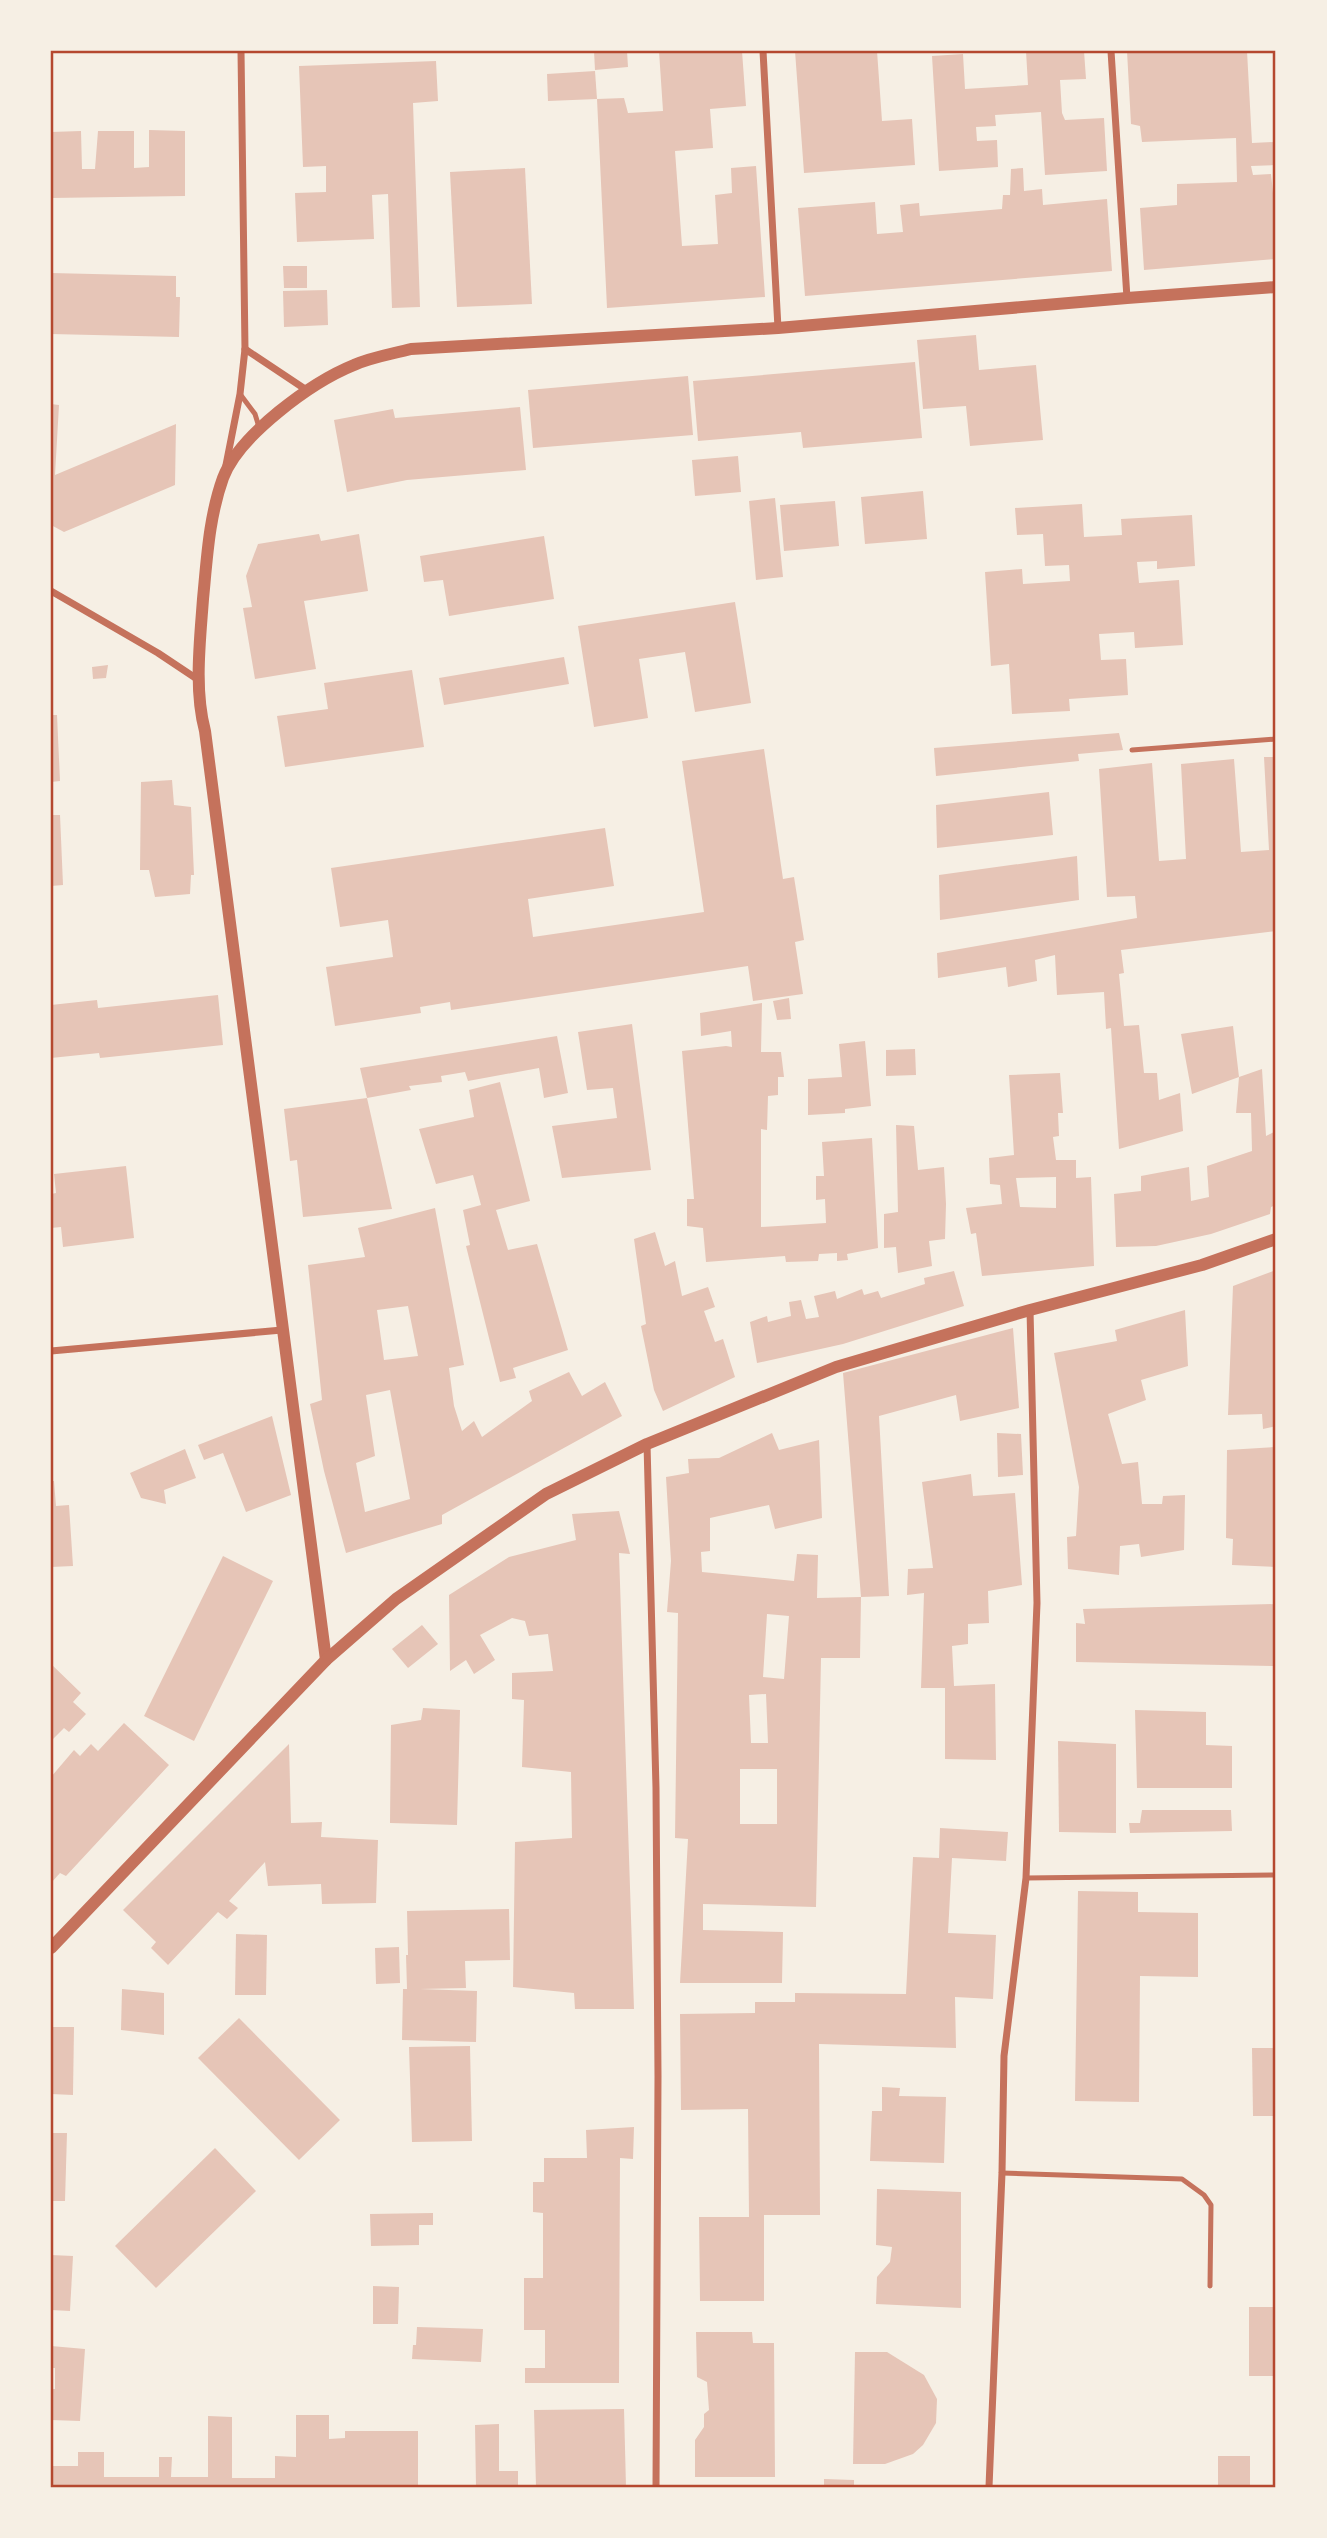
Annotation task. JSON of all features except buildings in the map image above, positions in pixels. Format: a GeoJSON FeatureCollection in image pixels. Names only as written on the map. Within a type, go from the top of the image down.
{"type":"FeatureCollection","features":[{"type":"Feature","properties":{"kind":"street"},"geometry":{"type":"LineString","coordinates":[[241,51],[244,349],[240,394],[224,477],[209,531],[200,635],[200,714],[205,731],[326,1660]]}},
{"type":"Feature","properties":{"kind":"street"},"geometry":{"type":"LineString","coordinates":[[763,51],[778,328]]}},
{"type":"Feature","properties":{"kind":"street"},"geometry":{"type":"LineString","coordinates":[[1111,51],[1126,298]]}},
{"type":"Feature","properties":{"kind":"street"},"geometry":{"type":"LineString","coordinates":[[224,477],[243,448],[260,429],[308,391],[354,365],[411,349],[778,328],[1276,287]]}},
{"type":"Feature","properties":{"kind":"street"},"geometry":{"type":"LineString","coordinates":[[244,349],[308,391]]}},
{"type":"Feature","properties":{"kind":"street"},"geometry":{"type":"LineString","coordinates":[[51,591],[158,653],[200,682]]}},
{"type":"Feature","properties":{"kind":"street"},"geometry":{"type":"LineString","coordinates":[[51,1948],[326,1660],[396,1599],[546,1494],[647,1444],[836,1367],[1030,1310],[1202,1265],[1276,1239]]}},
{"type":"Feature","properties":{"kind":"street"},"geometry":{"type":"LineString","coordinates":[[989,2487],[1002,2174],[1004,2056],[1026,1878],[1037,1603],[1030,1310]]}},
{"type":"Feature","properties":{"kind":"street"},"geometry":{"type":"LineString","coordinates":[[51,1351],[282,1330]]}},
{"type":"Feature","properties":{"kind":"street"},"geometry":{"type":"LineString","coordinates":[[647,1444],[656,1788],[656,2487]]}},
{"type":"Feature","properties":{"kind":"lane"},"geometry":{"type":"LineString","coordinates":[[240,394],[255,414],[260,429]]}},
{"type":"Feature","properties":{"kind":"lane"},"geometry":{"type":"LineString","coordinates":[[1132,750],[1276,739]]}},
{"type":"Feature","properties":{"kind":"lane"},"geometry":{"type":"LineString","coordinates":[[1026,1878],[1276,1875]]}},
{"type":"Feature","properties":{"kind":"lane"},"geometry":{"type":"LineString","coordinates":[[1002,2174],[1182,2179],[1204,2194],[1211,2205],[1210,2286]]}}]}
